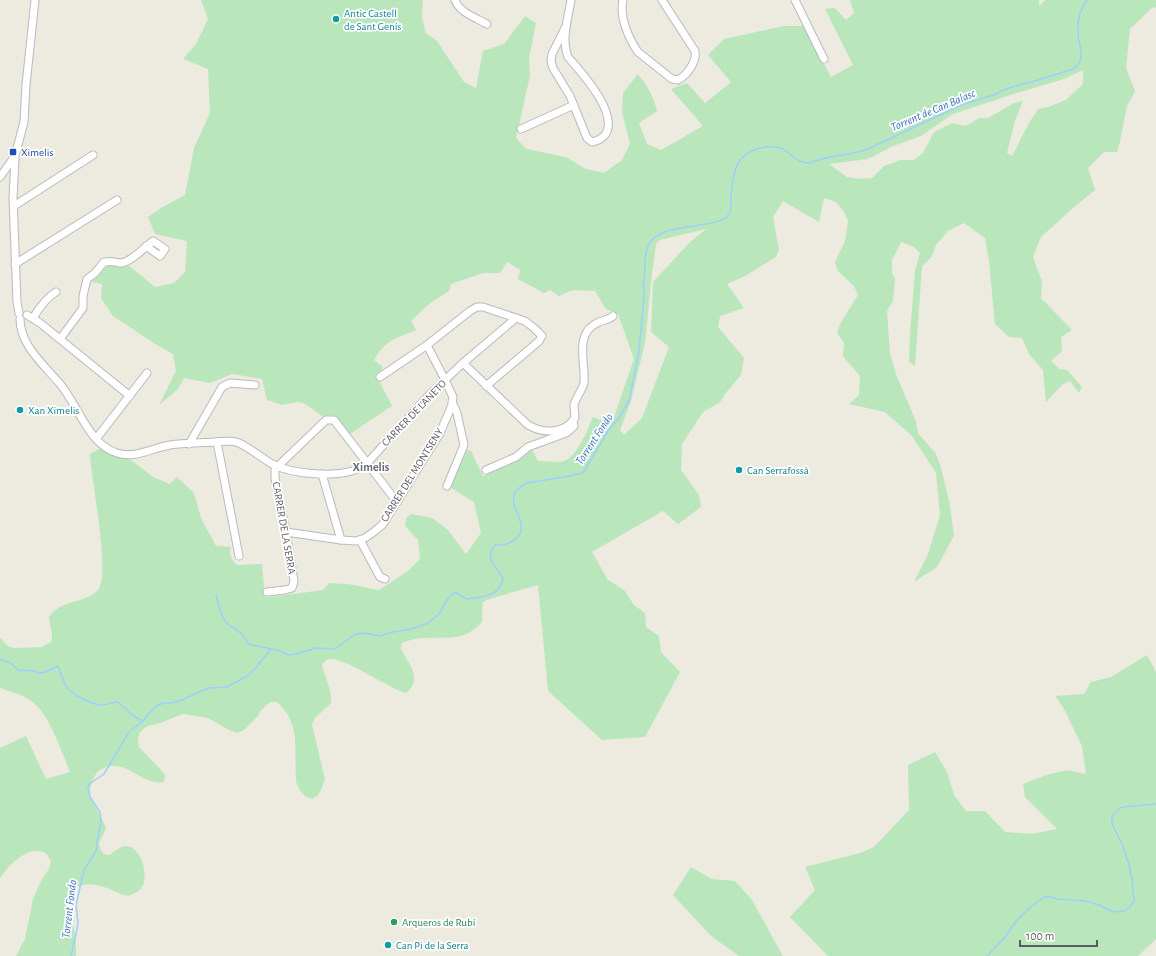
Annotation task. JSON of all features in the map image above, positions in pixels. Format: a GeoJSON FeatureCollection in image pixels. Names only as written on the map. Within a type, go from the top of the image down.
{"type":"FeatureCollection","features":[{"type":"Feature","properties":{"kind":"street"},"geometry":{"type":"LineString","coordinates":[[35,0],[26,84],[24,122],[15,156],[14,206],[17,298],[25,317],[40,323],[130,396]]}},
{"type":"Feature","properties":{"kind":"street"},"geometry":{"type":"LineString","coordinates":[[455,0],[456,4],[461,10],[487,24]]}},
{"type":"Feature","properties":{"kind":"street"},"geometry":{"type":"LineString","coordinates":[[566,26],[552,54],[551,61],[553,68],[570,96],[588,138],[592,142],[597,141],[606,133],[609,125],[607,115],[600,99],[568,57],[564,43],[571,0]]}},
{"type":"Feature","properties":{"kind":"street"},"geometry":{"type":"LineString","coordinates":[[623,0],[621,8],[623,20],[635,48],[672,79],[678,80],[682,78],[695,59],[695,51],[662,0]]}},
{"type":"Feature","properties":{"kind":"street"},"geometry":{"type":"LineString","coordinates":[[795,0],[824,58]]}},
{"type":"Feature","properties":{"kind":"street"},"geometry":{"type":"LineString","coordinates":[[521,129],[574,105]]}},
{"type":"Feature","properties":{"kind":"street"},"geometry":{"type":"LineString","coordinates":[[14,206],[93,155]]}},
{"type":"Feature","properties":{"kind":"street"},"geometry":{"type":"LineString","coordinates":[[0,177],[15,156]]}},
{"type":"Feature","properties":{"kind":"street"},"geometry":{"type":"LineString","coordinates":[[15,264],[117,200]]}},
{"type":"Feature","properties":{"kind":"street"},"geometry":{"type":"LineString","coordinates":[[60,339],[83,308],[87,279],[95,273],[104,262],[122,263],[138,255],[146,246]]}},
{"type":"Feature","properties":{"kind":"street"},"geometry":{"type":"LineString","coordinates":[[25,317],[38,310],[49,296],[56,292]]}},
{"type":"Feature","properties":{"kind":"street"},"geometry":{"type":"LineString","coordinates":[[380,377],[427,345],[470,311],[477,307],[483,307],[525,321],[542,336],[539,341],[486,386]]}},
{"type":"Feature","properties":{"kind":"street"},"geometry":{"type":"LineString","coordinates":[[463,363],[528,425],[536,430],[549,432],[564,428],[576,418],[574,406],[583,385],[584,375],[582,342],[590,328],[613,316]]}},
{"type":"Feature","properties":{"kind":"street","name":"CARRER DE L'ANETO"},"geometry":{"type":"LineString","coordinates":[[25,317],[21,329],[28,347],[61,385],[96,439],[106,448],[116,453],[131,455],[170,445],[235,441],[278,466],[308,473],[322,474],[353,471],[367,462],[429,395],[463,363],[516,318]]}},
{"type":"Feature","properties":{"kind":"street"},"geometry":{"type":"LineString","coordinates":[[427,345],[445,380],[453,400],[458,414],[464,445],[446,486]]}},
{"type":"Feature","properties":{"kind":"street"},"geometry":{"type":"LineString","coordinates":[[96,439],[148,373]]}},
{"type":"Feature","properties":{"kind":"street"},"geometry":{"type":"LineString","coordinates":[[189,444],[222,387],[230,383],[255,385]]}},
{"type":"Feature","properties":{"kind":"street","name":"CARRER DEL MONTSENY"},"geometry":{"type":"LineString","coordinates":[[360,540],[365,538],[383,524],[440,433],[453,400]]}},
{"type":"Feature","properties":{"kind":"street","name":"CARRER DE LA SERRA"},"geometry":{"type":"LineString","coordinates":[[267,592],[292,588],[294,582],[275,478],[275,470],[278,466],[326,420],[334,420],[367,462]]}},
{"type":"Feature","properties":{"kind":"street"},"geometry":{"type":"LineString","coordinates":[[486,470],[516,457],[528,447],[566,433],[574,426],[573,421]]}},
{"type":"Feature","properties":{"kind":"street"},"geometry":{"type":"LineString","coordinates":[[217,442],[239,556]]}},
{"type":"Feature","properties":{"kind":"street"},"geometry":{"type":"LineString","coordinates":[[367,462],[396,502]]}},
{"type":"Feature","properties":{"kind":"street"},"geometry":{"type":"LineString","coordinates":[[322,474],[341,540]]}},
{"type":"Feature","properties":{"kind":"street"},"geometry":{"type":"LineString","coordinates":[[286,532],[341,540],[360,540],[380,577],[385,579]]}},
{"type":"Feature","properties":{"kind":"green space"},"geometry":{"type":"Polygon","coordinates":[[[201,0],[423,0],[422,17],[426,33],[437,41],[464,82],[476,88],[483,51],[504,44],[525,16],[536,23],[529,59],[530,76],[516,138],[526,149],[566,157],[586,169],[604,173],[622,160],[630,144],[622,112],[623,93],[638,74],[650,91],[657,111],[639,123],[647,144],[661,150],[703,126],[671,89],[687,83],[705,103],[731,82],[708,55],[724,39],[784,26],[804,26],[831,77],[853,65],[825,9],[835,8],[846,20],[854,13],[850,0],[1039,0],[1039,6],[1045,0],[1156,0],[1156,8],[1153,7],[1130,29],[1126,68],[1135,91],[1127,106],[1117,152],[1104,152],[1088,168],[1095,190],[1041,237],[1033,257],[1042,282],[1041,298],[1072,330],[1061,337],[1062,351],[1051,361],[1059,369],[1067,370],[1082,387],[1079,393],[1070,381],[1063,384],[1046,402],[1043,370],[1029,354],[1022,338],[1009,337],[995,324],[989,261],[985,238],[964,223],[948,231],[936,245],[931,258],[922,266],[915,366],[909,362],[915,271],[920,253],[914,247],[901,242],[892,260],[892,274],[895,278],[893,301],[887,311],[890,354],[897,377],[916,421],[918,433],[936,454],[950,505],[954,536],[937,567],[914,582],[928,554],[940,515],[936,473],[912,436],[885,412],[849,404],[859,395],[860,376],[843,356],[844,343],[837,333],[841,322],[858,295],[854,286],[838,271],[835,262],[845,241],[848,221],[844,212],[836,202],[824,198],[819,222],[783,201],[773,217],[779,250],[776,257],[745,276],[727,284],[744,308],[720,316],[718,327],[744,358],[741,375],[720,402],[703,412],[682,444],[681,470],[699,495],[701,507],[678,524],[663,511],[592,552],[608,580],[624,590],[634,605],[645,613],[646,627],[659,636],[661,652],[680,672],[645,737],[602,740],[548,691],[538,585],[489,599],[483,602],[482,622],[473,630],[464,635],[444,638],[413,639],[402,643],[401,649],[413,671],[414,676],[413,685],[406,693],[342,662],[333,659],[326,660],[322,665],[329,688],[331,703],[314,719],[312,725],[325,779],[321,790],[317,796],[312,799],[303,794],[297,784],[295,738],[293,727],[288,715],[277,702],[270,702],[244,730],[237,733],[208,718],[183,714],[143,729],[139,734],[139,747],[165,775],[164,782],[149,780],[122,767],[107,767],[99,771],[94,777],[89,794],[106,827],[99,843],[100,849],[104,854],[109,855],[125,846],[135,850],[143,865],[145,877],[143,886],[132,895],[123,895],[97,885],[86,885],[76,888],[69,897],[67,902],[67,910],[75,932],[76,956],[16,956],[25,939],[33,899],[42,879],[49,869],[51,861],[44,853],[37,851],[24,854],[12,863],[0,879],[0,748],[26,736],[46,779],[70,772],[55,735],[40,709],[31,700],[0,688],[0,638],[8,646],[14,648],[42,647],[52,641],[49,617],[54,611],[67,604],[87,597],[98,590],[101,581],[101,547],[90,454],[101,448],[112,455],[131,460],[153,477],[170,484],[177,477],[194,493],[201,518],[216,546],[231,547],[231,557],[237,565],[262,564],[265,597],[323,590],[329,583],[348,584],[379,590],[408,571],[420,559],[418,540],[405,526],[406,518],[411,514],[432,518],[447,529],[466,554],[481,533],[474,502],[450,487],[467,450],[471,451],[483,476],[519,460],[532,450],[538,461],[564,461],[573,454],[582,442],[593,417],[605,422],[613,420],[634,359],[618,314],[606,309],[595,291],[573,290],[559,296],[550,290],[544,293],[518,279],[520,270],[507,262],[500,273],[483,273],[451,284],[449,291],[429,304],[411,321],[416,330],[392,340],[378,353],[374,360],[383,367],[377,377],[392,406],[350,434],[336,416],[322,416],[304,403],[298,402],[282,405],[267,400],[262,379],[232,374],[210,383],[184,378],[178,389],[159,405],[176,371],[173,354],[113,316],[101,298],[102,284],[92,282],[108,265],[128,265],[155,287],[174,283],[185,272],[187,241],[155,234],[148,217],[185,195],[194,148],[210,113],[208,69],[183,59],[196,44],[208,19],[201,0]],[[1083,70],[1064,79],[953,114],[921,136],[893,146],[868,159],[829,164],[847,177],[860,179],[872,178],[884,166],[901,160],[914,160],[923,153],[934,132],[952,123],[966,126],[979,118],[988,118],[1014,103],[1023,101],[1015,121],[1007,153],[1012,156],[1038,109],[1066,100],[1083,84],[1083,70]],[[706,229],[660,240],[656,244],[645,343],[631,401],[620,430],[624,435],[642,418],[669,347],[651,332],[653,282],[689,243],[706,229]]]}},
{"type":"Feature","properties":{"kind":"green space"},"geometry":{"type":"Polygon","coordinates":[[[1147,655],[1156,672],[1156,939],[1138,956],[828,956],[790,917],[815,890],[805,867],[860,853],[874,847],[909,810],[908,765],[935,752],[947,772],[954,795],[966,811],[985,811],[1005,832],[1031,834],[1057,829],[1025,797],[1023,784],[1046,775],[1067,770],[1086,774],[1082,746],[1063,707],[1055,696],[1084,694],[1091,682],[1111,677],[1147,655]]]}},
{"type":"Feature","properties":{"kind":"green space"},"geometry":{"type":"Polygon","coordinates":[[[691,867],[712,879],[735,881],[752,900],[783,956],[739,956],[711,936],[673,895],[691,867]]]}},
{"type":"Feature","properties":{"kind":"waterway","name":"Torrent Fondo"},"geometry":{"type":"LineString","coordinates":[[71,956],[78,923],[76,905],[84,870],[96,851],[101,821],[100,812],[90,797],[88,787],[89,784],[104,774],[129,732],[143,721],[150,712],[158,705],[173,703],[203,690],[227,687],[247,676],[254,670],[271,649],[281,651],[288,655],[316,648],[335,649],[356,634],[365,633],[380,636],[392,632],[411,629],[428,623],[439,614],[449,597],[454,593],[457,593],[467,599],[484,597],[494,593],[501,585],[503,579],[492,563],[490,556],[491,552],[495,545],[506,544],[513,541],[521,531],[520,520],[513,500],[517,490],[527,483],[583,473],[608,431],[619,418],[629,401],[639,351],[646,257],[648,246],[651,241],[658,235],[668,231],[716,222],[724,219],[731,210],[735,170],[742,158],[747,153],[773,146],[784,150],[801,162],[808,163],[824,158],[856,153],[868,149],[964,104],[994,95],[1003,90],[1073,69],[1080,61],[1081,51],[1078,34],[1078,21],[1081,10],[1087,0]]}},
{"type":"Feature","properties":{"kind":"waterway"},"geometry":{"type":"LineString","coordinates":[[216,595],[222,616],[229,625],[244,636],[248,644],[271,649]]}},
{"type":"Feature","properties":{"kind":"waterway"},"geometry":{"type":"LineString","coordinates":[[0,659],[11,663],[18,670],[34,671],[39,673],[46,672],[57,666],[66,686],[77,696],[98,705],[118,702],[133,716],[143,721]]}},
{"type":"Feature","properties":{"kind":"waterway"},"geometry":{"type":"LineString","coordinates":[[987,956],[1005,937],[1017,920],[1044,897],[1085,901],[1117,912],[1124,911],[1130,907],[1134,901],[1132,879],[1122,844],[1112,824],[1112,817],[1116,811],[1122,807],[1156,804]]}},
{"type":"Feature","properties":{"kind":"place","name":"Antic Castell de Sant Genís"},"geometry":{"type":"Point","coordinates":[336,19]}},
{"type":"Feature","properties":{"kind":"place","name":"Ximelis"},"geometry":{"type":"Point","coordinates":[13,152]}},
{"type":"Feature","properties":{"kind":"place","name":"Xan Ximelis"},"geometry":{"type":"Point","coordinates":[20,410]}},
{"type":"Feature","properties":{"kind":"place","name":"Can Serrafossà"},"geometry":{"type":"Point","coordinates":[739,470]}},
{"type":"Feature","properties":{"kind":"place","name":"Arqueros de Rubí"},"geometry":{"type":"Point","coordinates":[394,922]}},
{"type":"Feature","properties":{"kind":"place","name":"Can Pi de la Serra"},"geometry":{"type":"Point","coordinates":[388,945]}},
{"type":"Feature","properties":{"kind":"district","name":"Ximelis"},"geometry":{"type":"Point","coordinates":[371,467]}},
{"type":"Feature","properties":{"kind":"water label","name":"Torrent de Can Balasc"},"geometry":{"type":"Point","coordinates":[933,110]}}]}
